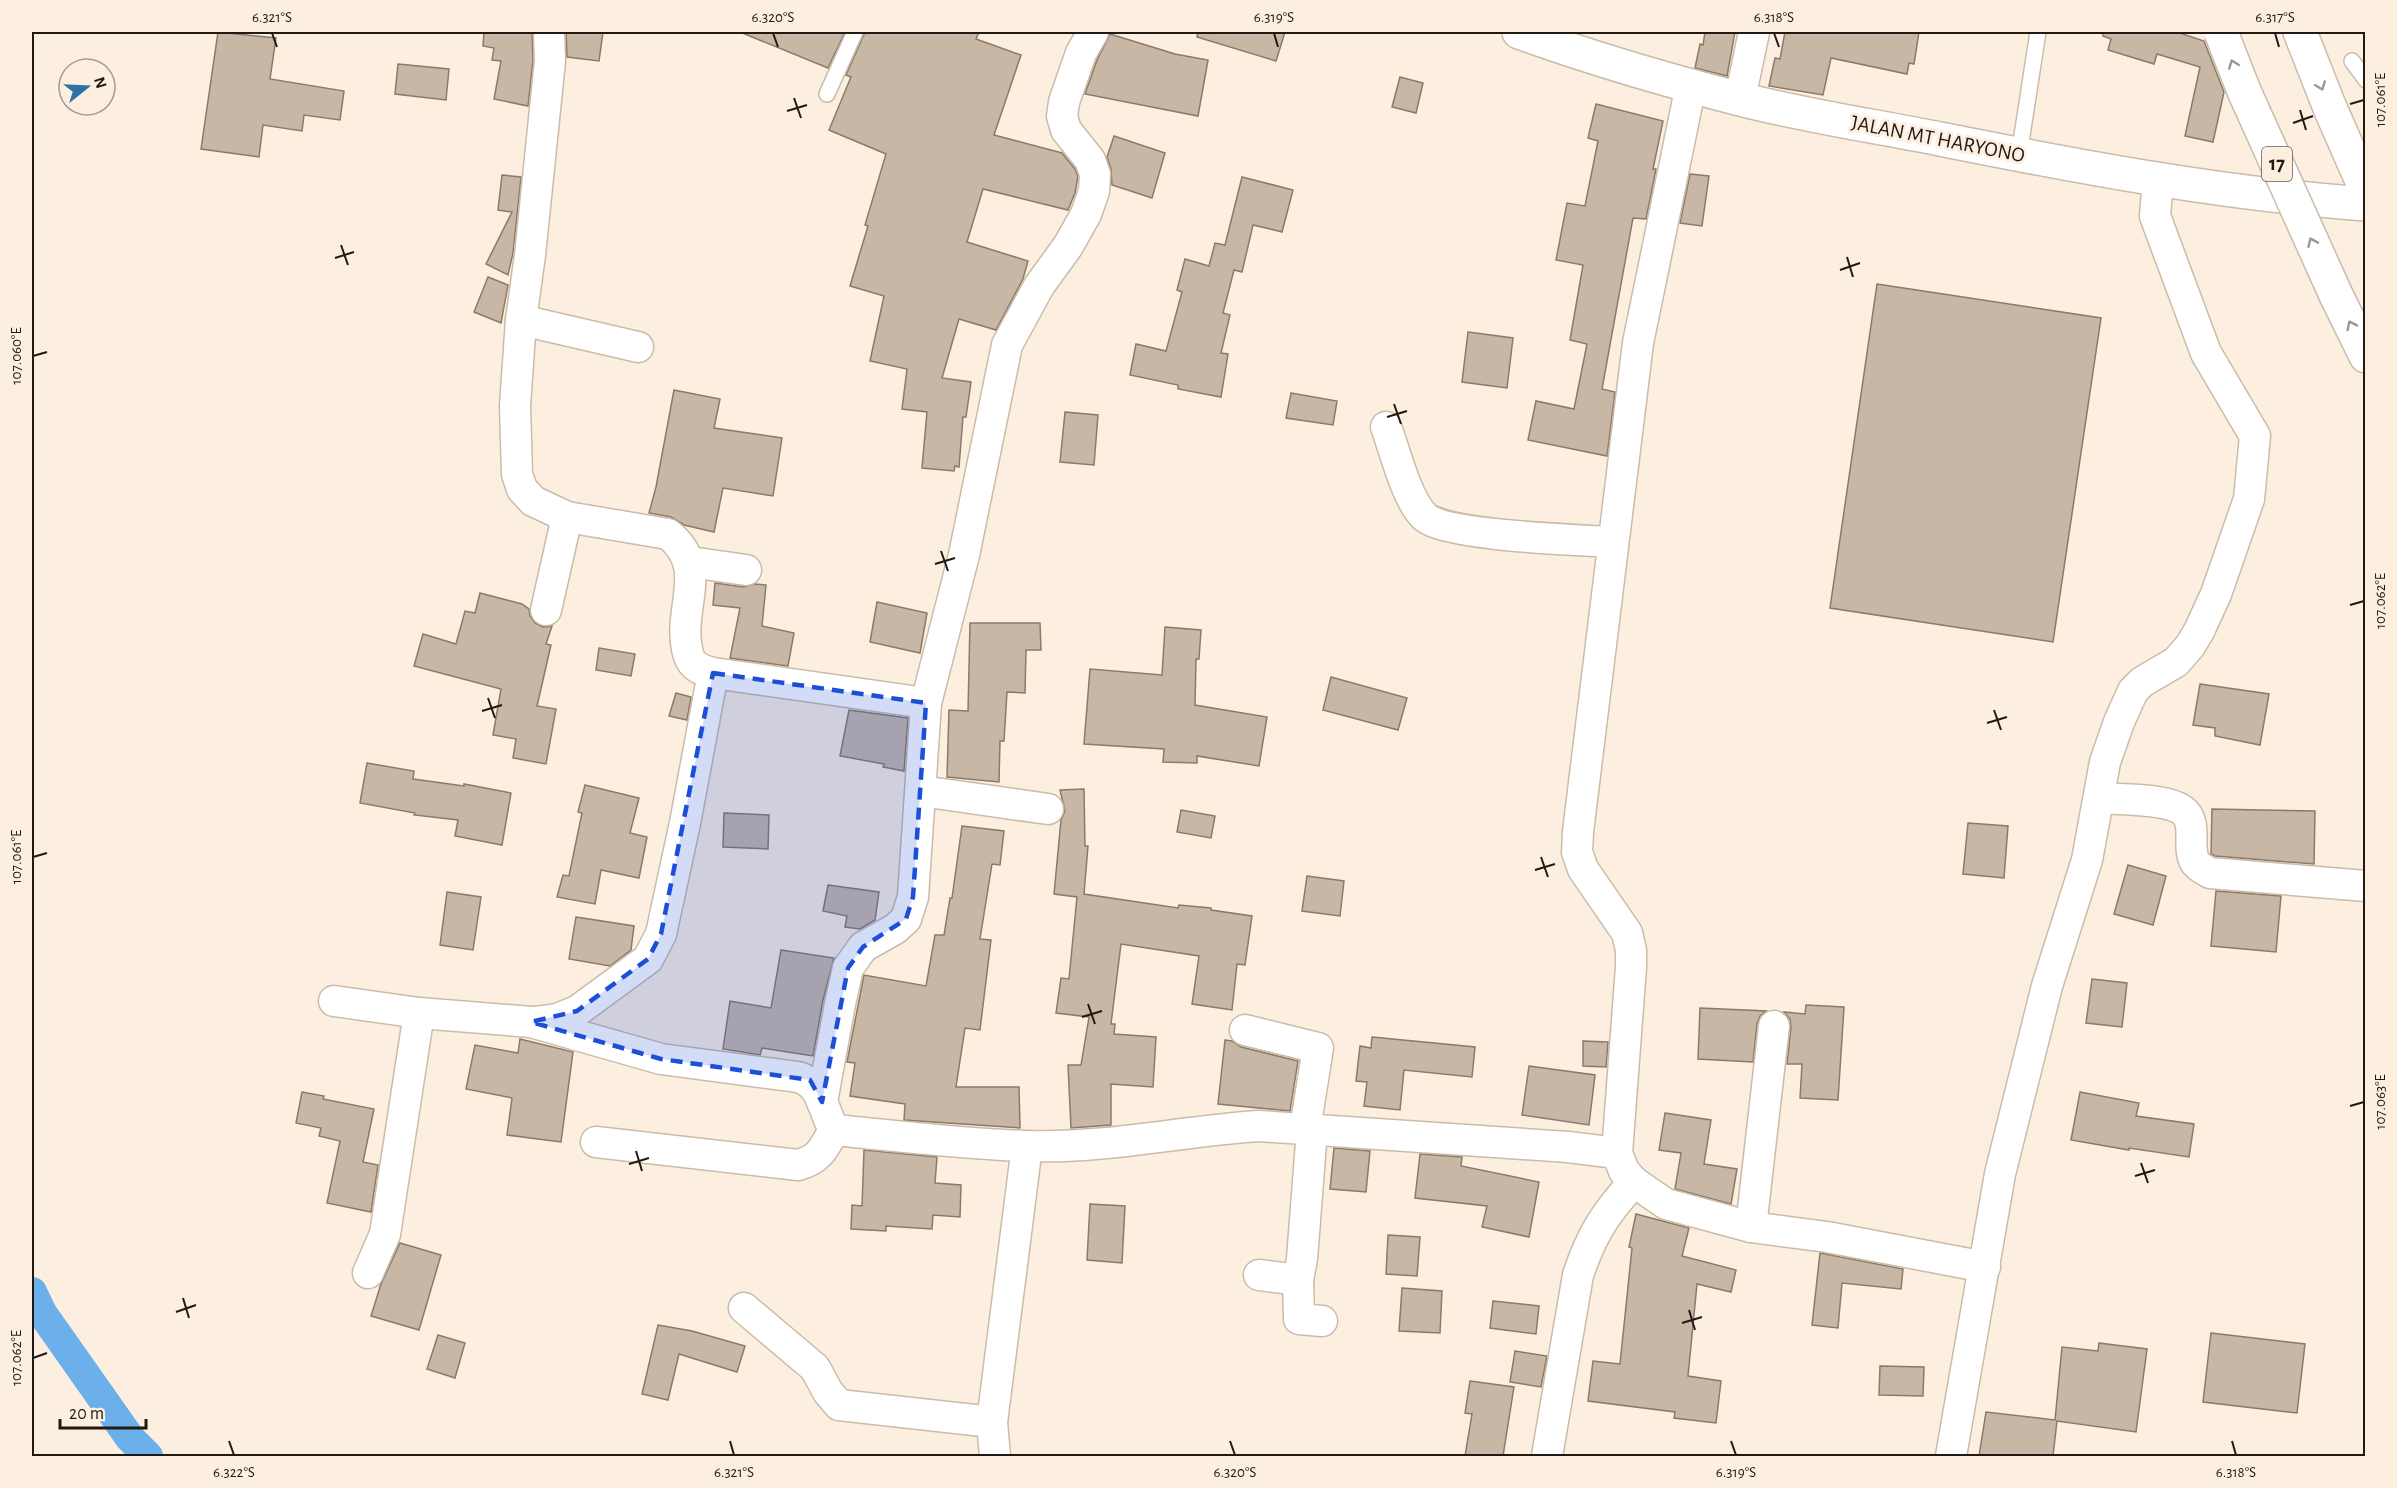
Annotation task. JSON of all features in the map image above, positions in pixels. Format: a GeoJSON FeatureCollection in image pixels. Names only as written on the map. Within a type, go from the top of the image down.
{"type":"FeatureCollection","features":[{"type":"Feature","properties":{"kind":"main road","name":"JALAN MT HARYONO"},"geometry":{"type":"LineString","coordinates":[[1519,32],[1598,59],[1740,99],[2019,155],[2158,179],[2267,194],[2366,204]]}},
{"type":"Feature","properties":{"kind":"main road","name":"17"},"geometry":{"type":"LineString","coordinates":[[2221,32],[2244,91],[2366,356]]}},
{"type":"Feature","properties":{"kind":"main road"},"geometry":{"type":"LineString","coordinates":[[2300,32],[2366,190]]}},
{"type":"Feature","properties":{"kind":"street"},"geometry":{"type":"LineString","coordinates":[[549,32],[550,61],[521,320],[515,406],[517,474],[522,489],[533,501],[567,517],[668,534],[681,544],[690,562],[686,641],[691,662],[699,669],[712,673],[926,703]]}},
{"type":"Feature","properties":{"kind":"street"},"geometry":{"type":"LineString","coordinates":[[822,1102],[848,968],[863,947],[895,929],[906,919],[913,897],[926,703],[964,555],[1007,345],[1029,303],[1068,246],[1086,214],[1094,191],[1095,174],[1090,160],[1066,130],[1062,116],[1064,102],[1081,53],[1093,32]]}},
{"type":"Feature","properties":{"kind":"street"},"geometry":{"type":"LineString","coordinates":[[1740,99],[1754,32]]}},
{"type":"Feature","properties":{"kind":"street"},"geometry":{"type":"LineString","coordinates":[[1691,85],[1638,343],[1612,542],[1577,852],[1583,869],[1627,933],[1631,950],[1617,1153],[1624,1171],[1634,1182],[1666,1204],[1751,1227],[1827,1236],[1985,1267]]}},
{"type":"Feature","properties":{"kind":"street"},"geometry":{"type":"LineString","coordinates":[[1951,1456],[2000,1174],[2047,986],[2087,860],[2105,762],[2133,691],[2142,682],[2176,662],[2199,631],[2216,594],[2249,499],[2255,436],[2206,353],[2155,216],[2158,179]]}},
{"type":"Feature","properties":{"kind":"street"},"geometry":{"type":"LineString","coordinates":[[521,320],[638,346]]}},
{"type":"Feature","properties":{"kind":"street"},"geometry":{"type":"LineString","coordinates":[[1386,427],[1409,490],[1417,508],[1425,518],[1439,525],[1495,533],[1612,542]]}},
{"type":"Feature","properties":{"kind":"street"},"geometry":{"type":"LineString","coordinates":[[546,610],[567,517]]}},
{"type":"Feature","properties":{"kind":"street"},"geometry":{"type":"LineString","coordinates":[[690,562],[746,570]]}},
{"type":"Feature","properties":{"kind":"street"},"geometry":{"type":"LineString","coordinates":[[531,1022],[556,1019],[577,1011],[648,959],[661,934],[685,824],[712,673]]}},
{"type":"Feature","properties":{"kind":"street"},"geometry":{"type":"LineString","coordinates":[[921,791],[1048,809]]}},
{"type":"Feature","properties":{"kind":"street"},"geometry":{"type":"LineString","coordinates":[[2100,798],[2163,804],[2181,809],[2189,817],[2192,832],[2191,852],[2196,864],[2210,873],[2366,886]]}},
{"type":"Feature","properties":{"kind":"street"},"geometry":{"type":"LineString","coordinates":[[334,1001],[419,1013],[531,1022],[661,1059],[804,1078],[810,1080],[816,1087],[834,1130]]}},
{"type":"Feature","properties":{"kind":"street"},"geometry":{"type":"LineString","coordinates":[[368,1273],[385,1234],[419,1013]]}},
{"type":"Feature","properties":{"kind":"street"},"geometry":{"type":"LineString","coordinates":[[1751,1227],[1774,1026]]}},
{"type":"Feature","properties":{"kind":"street"},"geometry":{"type":"LineString","coordinates":[[1245,1030],[1318,1048],[1310,1110],[1302,1259],[1298,1280],[1299,1319],[1322,1321]]}},
{"type":"Feature","properties":{"kind":"street"},"geometry":{"type":"LineString","coordinates":[[834,1130],[1027,1146],[1107,1143],[1221,1128],[1259,1126],[1568,1147],[1617,1153]]}},
{"type":"Feature","properties":{"kind":"street"},"geometry":{"type":"LineString","coordinates":[[596,1142],[798,1165],[818,1156],[834,1130]]}},
{"type":"Feature","properties":{"kind":"street"},"geometry":{"type":"LineString","coordinates":[[995,1456],[993,1422],[1027,1146]]}},
{"type":"Feature","properties":{"kind":"street"},"geometry":{"type":"LineString","coordinates":[[1547,1456],[1578,1275],[1588,1246],[1611,1207],[1634,1182]]}},
{"type":"Feature","properties":{"kind":"street"},"geometry":{"type":"LineString","coordinates":[[1259,1275],[1298,1280]]}},
{"type":"Feature","properties":{"kind":"street"},"geometry":{"type":"LineString","coordinates":[[744,1308],[815,1368],[828,1392],[839,1405],[993,1422]]}},
{"type":"Feature","properties":{"kind":"lane"},"geometry":{"type":"LineString","coordinates":[[827,94],[855,32]]}},
{"type":"Feature","properties":{"kind":"lane"},"geometry":{"type":"LineString","coordinates":[[2019,155],[2038,32]]}},
{"type":"Feature","properties":{"kind":"lane"},"geometry":{"type":"LineString","coordinates":[[2352,61],[2366,80]]}},
{"type":"Feature","properties":{"kind":"highlighted area"},"geometry":{"type":"Polygon","coordinates":[[[713,673],[926,703],[913,897],[906,919],[863,947],[848,968],[822,1102],[810,1080],[661,1059],[531,1022],[577,1011],[648,959],[661,934],[713,673]]]}},
{"type":"Feature","properties":{"kind":"building"},"geometry":{"type":"Polygon","coordinates":[[[218,32],[276,38],[270,79],[344,91],[340,120],[304,115],[302,131],[263,125],[259,157],[201,149],[218,32]]]}},
{"type":"Feature","properties":{"kind":"building"},"geometry":{"type":"Polygon","coordinates":[[[484,32],[532,32],[533,60],[528,106],[494,99],[501,61],[492,60],[494,48],[483,46],[484,32]]]}},
{"type":"Feature","properties":{"kind":"building"},"geometry":{"type":"Polygon","coordinates":[[[566,32],[603,32],[599,61],[567,57],[566,32]]]}},
{"type":"Feature","properties":{"kind":"building"},"geometry":{"type":"Polygon","coordinates":[[[740,32],[845,32],[828,68],[740,32]]]}},
{"type":"Feature","properties":{"kind":"building"},"geometry":{"type":"Polygon","coordinates":[[[865,32],[979,32],[976,39],[1021,55],[994,135],[1062,153],[1078,176],[1075,193],[1068,210],[983,189],[967,242],[1028,261],[1023,279],[996,330],[959,319],[942,378],[971,382],[966,417],[963,417],[959,467],[955,466],[954,471],[922,468],[927,412],[902,409],[907,369],[870,361],[884,296],[850,286],[886,154],[829,130],[851,77],[846,75],[865,32]]]}},
{"type":"Feature","properties":{"kind":"building"},"geometry":{"type":"Polygon","coordinates":[[[1198,32],[1285,32],[1276,61],[1197,37],[1198,32]]]}},
{"type":"Feature","properties":{"kind":"building"},"geometry":{"type":"Polygon","coordinates":[[[1705,32],[1735,32],[1727,76],[1695,68],[1705,32]]]}},
{"type":"Feature","properties":{"kind":"building"},"geometry":{"type":"Polygon","coordinates":[[[1785,32],[1919,32],[1914,64],[1909,63],[1907,74],[1831,58],[1823,95],[1769,86],[1775,58],[1780,59],[1785,32]]]}},
{"type":"Feature","properties":{"kind":"building"},"geometry":{"type":"Polygon","coordinates":[[[2103,32],[2177,32],[2204,41],[2224,92],[2213,142],[2185,136],[2200,67],[2157,54],[2154,64],[2108,50],[2111,39],[2103,36],[2103,32]]]}},
{"type":"Feature","properties":{"kind":"building"},"geometry":{"type":"Polygon","coordinates":[[[1110,34],[1175,54],[1208,60],[1198,116],[1085,94],[1097,60],[1110,34]]]}},
{"type":"Feature","properties":{"kind":"building"},"geometry":{"type":"Polygon","coordinates":[[[398,64],[449,69],[446,100],[395,94],[398,64]]]}},
{"type":"Feature","properties":{"kind":"building"},"geometry":{"type":"Polygon","coordinates":[[[1400,77],[1423,83],[1416,113],[1392,107],[1400,77]]]}},
{"type":"Feature","properties":{"kind":"building"},"geometry":{"type":"Polygon","coordinates":[[[1596,104],[1663,121],[1646,219],[1633,218],[1602,389],[1615,392],[1607,456],[1528,440],[1536,401],[1574,409],[1587,344],[1570,340],[1583,265],[1556,260],[1567,203],[1585,206],[1598,141],[1588,138],[1596,104]]]}},
{"type":"Feature","properties":{"kind":"building"},"geometry":{"type":"Polygon","coordinates":[[[1114,136],[1165,153],[1152,198],[1112,185],[1111,169],[1107,157],[1114,136]]]}},
{"type":"Feature","properties":{"kind":"building"},"geometry":{"type":"Polygon","coordinates":[[[1690,174],[1709,176],[1702,226],[1680,223],[1690,174]]]}},
{"type":"Feature","properties":{"kind":"building"},"geometry":{"type":"Polygon","coordinates":[[[502,175],[521,177],[513,253],[508,275],[486,264],[512,212],[498,210],[502,175]]]}},
{"type":"Feature","properties":{"kind":"building"},"geometry":{"type":"Polygon","coordinates":[[[1242,177],[1293,190],[1282,232],[1253,225],[1242,272],[1234,270],[1223,313],[1230,315],[1221,353],[1228,354],[1221,397],[1178,389],[1178,385],[1130,375],[1136,344],[1166,351],[1182,292],[1177,290],[1185,259],[1209,266],[1215,243],[1225,245],[1242,177]]]}},
{"type":"Feature","properties":{"kind":"building"},"geometry":{"type":"Polygon","coordinates":[[[488,277],[508,285],[501,323],[474,312],[488,277]]]}},
{"type":"Feature","properties":{"kind":"building"},"geometry":{"type":"Polygon","coordinates":[[[1877,284],[2101,318],[2053,642],[1830,608],[1877,284]]]}},
{"type":"Feature","properties":{"kind":"building"},"geometry":{"type":"Polygon","coordinates":[[[1468,332],[1513,338],[1507,388],[1462,382],[1468,332]]]}},
{"type":"Feature","properties":{"kind":"building"},"geometry":{"type":"Polygon","coordinates":[[[674,390],[720,399],[714,428],[782,438],[773,496],[723,488],[714,532],[684,525],[671,517],[649,513],[674,390]]]}},
{"type":"Feature","properties":{"kind":"building"},"geometry":{"type":"Polygon","coordinates":[[[1291,393],[1337,401],[1333,425],[1286,418],[1291,393]]]}},
{"type":"Feature","properties":{"kind":"building"},"geometry":{"type":"Polygon","coordinates":[[[1065,412],[1098,415],[1094,465],[1060,462],[1065,412]]]}},
{"type":"Feature","properties":{"kind":"building"},"geometry":{"type":"Polygon","coordinates":[[[715,583],[744,587],[755,584],[766,585],[762,626],[794,633],[788,666],[730,658],[740,608],[713,605],[715,583]]]}},
{"type":"Feature","properties":{"kind":"building"},"geometry":{"type":"Polygon","coordinates":[[[480,593],[522,604],[529,609],[530,616],[535,623],[543,627],[552,626],[546,644],[551,645],[537,706],[556,709],[546,764],[513,758],[516,739],[493,735],[501,689],[414,666],[423,634],[456,644],[465,611],[475,613],[480,593]]]}},
{"type":"Feature","properties":{"kind":"building"},"geometry":{"type":"Polygon","coordinates":[[[877,602],[927,613],[920,653],[870,642],[877,602]]]}},
{"type":"Feature","properties":{"kind":"building"},"geometry":{"type":"Polygon","coordinates":[[[970,623],[1040,623],[1041,650],[1026,650],[1025,693],[1007,692],[1004,741],[1000,741],[999,782],[947,777],[949,710],[968,711],[970,623]]]}},
{"type":"Feature","properties":{"kind":"building"},"geometry":{"type":"Polygon","coordinates":[[[1165,627],[1201,630],[1199,659],[1196,659],[1195,705],[1267,717],[1259,766],[1197,756],[1197,763],[1163,762],[1164,749],[1084,744],[1090,669],[1162,675],[1165,627]]]}},
{"type":"Feature","properties":{"kind":"building"},"geometry":{"type":"Polygon","coordinates":[[[599,648],[635,654],[631,676],[596,670],[599,648]]]}},
{"type":"Feature","properties":{"kind":"building"},"geometry":{"type":"Polygon","coordinates":[[[1331,677],[1407,698],[1398,730],[1323,710],[1331,677]]]}},
{"type":"Feature","properties":{"kind":"building"},"geometry":{"type":"Polygon","coordinates":[[[2200,684],[2269,694],[2260,745],[2215,736],[2215,728],[2193,725],[2200,684]]]}},
{"type":"Feature","properties":{"kind":"building"},"geometry":{"type":"Polygon","coordinates":[[[676,693],[691,697],[687,720],[669,716],[676,693]]]}},
{"type":"Feature","properties":{"kind":"building"},"geometry":{"type":"Polygon","coordinates":[[[849,710],[908,718],[904,771],[883,767],[884,764],[840,756],[849,710]]]}},
{"type":"Feature","properties":{"kind":"building"},"geometry":{"type":"Polygon","coordinates":[[[367,763],[414,771],[413,779],[464,786],[464,784],[511,793],[502,845],[455,836],[458,820],[414,815],[415,813],[360,803],[367,763]]]}},
{"type":"Feature","properties":{"kind":"building"},"geometry":{"type":"Polygon","coordinates":[[[585,785],[639,798],[630,833],[647,837],[639,878],[601,870],[595,904],[557,897],[563,875],[569,876],[582,813],[578,812],[585,785]]]}},
{"type":"Feature","properties":{"kind":"building"},"geometry":{"type":"Polygon","coordinates":[[[1084,789],[1085,846],[1088,846],[1084,894],[1178,908],[1179,905],[1211,908],[1211,910],[1252,916],[1245,965],[1237,964],[1232,1010],[1192,1004],[1199,956],[1121,944],[1111,1024],[1115,1024],[1114,1034],[1156,1037],[1153,1087],[1111,1084],[1111,1125],[1071,1128],[1068,1065],[1081,1065],[1089,1017],[1056,1013],[1061,978],[1069,979],[1077,897],[1054,894],[1061,820],[1065,811],[1060,790],[1084,789]]]}},
{"type":"Feature","properties":{"kind":"building"},"geometry":{"type":"Polygon","coordinates":[[[2212,809],[2315,811],[2314,864],[2211,854],[2212,809]]]}},
{"type":"Feature","properties":{"kind":"building"},"geometry":{"type":"Polygon","coordinates":[[[1181,810],[1215,816],[1211,838],[1177,832],[1181,810]]]}},
{"type":"Feature","properties":{"kind":"building"},"geometry":{"type":"Polygon","coordinates":[[[724,813],[769,815],[768,849],[723,847],[724,813]]]}},
{"type":"Feature","properties":{"kind":"building"},"geometry":{"type":"Polygon","coordinates":[[[1968,823],[2008,826],[2004,878],[1963,874],[1968,823]]]}},
{"type":"Feature","properties":{"kind":"building"},"geometry":{"type":"Polygon","coordinates":[[[962,826],[1004,831],[1000,865],[992,864],[980,939],[991,940],[980,1030],[965,1028],[956,1087],[1019,1087],[1020,1128],[904,1120],[905,1104],[850,1096],[855,1063],[847,1062],[864,975],[926,986],[935,935],[944,935],[950,898],[952,898],[962,826]]]}},
{"type":"Feature","properties":{"kind":"building"},"geometry":{"type":"Polygon","coordinates":[[[2128,865],[2166,876],[2153,925],[2114,914],[2128,865]]]}},
{"type":"Feature","properties":{"kind":"building"},"geometry":{"type":"Polygon","coordinates":[[[1307,876],[1344,881],[1340,916],[1302,911],[1307,876]]]}},
{"type":"Feature","properties":{"kind":"building"},"geometry":{"type":"Polygon","coordinates":[[[828,885],[879,892],[875,920],[860,929],[845,927],[847,916],[823,911],[828,885]]]}},
{"type":"Feature","properties":{"kind":"building"},"geometry":{"type":"Polygon","coordinates":[[[2216,891],[2281,896],[2276,952],[2211,946],[2216,891]]]}},
{"type":"Feature","properties":{"kind":"building"},"geometry":{"type":"Polygon","coordinates":[[[447,892],[481,897],[473,950],[440,945],[447,892]]]}},
{"type":"Feature","properties":{"kind":"building"},"geometry":{"type":"Polygon","coordinates":[[[576,917],[634,926],[631,950],[610,966],[569,959],[576,917]]]}},
{"type":"Feature","properties":{"kind":"building"},"geometry":{"type":"Polygon","coordinates":[[[781,950],[834,958],[823,1000],[813,1056],[762,1048],[760,1055],[723,1049],[730,1001],[771,1008],[781,950]]]}},
{"type":"Feature","properties":{"kind":"building"},"geometry":{"type":"Polygon","coordinates":[[[2092,979],[2127,983],[2122,1027],[2086,1023],[2092,979]]]}},
{"type":"Feature","properties":{"kind":"building"},"geometry":{"type":"Polygon","coordinates":[[[1806,1005],[1844,1007],[1838,1100],[1800,1098],[1802,1064],[1787,1064],[1791,1027],[1790,1019],[1784,1012],[1805,1014],[1806,1005]]]}},
{"type":"Feature","properties":{"kind":"building"},"geometry":{"type":"Polygon","coordinates":[[[1700,1008],[1766,1011],[1760,1016],[1757,1024],[1753,1062],[1698,1059],[1700,1008]]]}},
{"type":"Feature","properties":{"kind":"building"},"geometry":{"type":"Polygon","coordinates":[[[1372,1037],[1475,1047],[1472,1077],[1404,1070],[1400,1110],[1364,1106],[1367,1082],[1356,1081],[1360,1046],[1371,1048],[1372,1037]]]}},
{"type":"Feature","properties":{"kind":"building"},"geometry":{"type":"Polygon","coordinates":[[[520,1039],[573,1052],[561,1142],[507,1135],[512,1098],[466,1089],[475,1045],[518,1053],[520,1039]]]}},
{"type":"Feature","properties":{"kind":"building"},"geometry":{"type":"Polygon","coordinates":[[[1225,1040],[1232,1041],[1241,1047],[1298,1061],[1290,1111],[1218,1104],[1225,1040]]]}},
{"type":"Feature","properties":{"kind":"building"},"geometry":{"type":"Polygon","coordinates":[[[1583,1041],[1608,1042],[1606,1067],[1583,1066],[1583,1041]]]}},
{"type":"Feature","properties":{"kind":"building"},"geometry":{"type":"Polygon","coordinates":[[[1529,1066],[1595,1075],[1589,1125],[1522,1115],[1529,1066]]]}},
{"type":"Feature","properties":{"kind":"building"},"geometry":{"type":"Polygon","coordinates":[[[302,1092],[324,1096],[323,1099],[374,1109],[363,1162],[378,1165],[371,1212],[327,1203],[340,1141],[319,1136],[321,1128],[296,1123],[302,1092]]]}},
{"type":"Feature","properties":{"kind":"building"},"geometry":{"type":"Polygon","coordinates":[[[2080,1092],[2139,1103],[2136,1116],[2194,1124],[2189,1157],[2071,1140],[2080,1092]]]}},
{"type":"Feature","properties":{"kind":"building"},"geometry":{"type":"Polygon","coordinates":[[[1665,1113],[1711,1120],[1704,1164],[1737,1169],[1731,1204],[1675,1189],[1681,1153],[1659,1150],[1665,1113]]]}},
{"type":"Feature","properties":{"kind":"building"},"geometry":{"type":"Polygon","coordinates":[[[1334,1148],[1370,1151],[1366,1192],[1330,1189],[1334,1148]]]}},
{"type":"Feature","properties":{"kind":"building"},"geometry":{"type":"Polygon","coordinates":[[[864,1150],[937,1157],[935,1183],[961,1185],[960,1217],[933,1215],[932,1229],[886,1226],[886,1231],[851,1229],[852,1205],[862,1206],[864,1150]]]}},
{"type":"Feature","properties":{"kind":"building"},"geometry":{"type":"Polygon","coordinates":[[[1420,1154],[1462,1157],[1461,1166],[1539,1182],[1529,1237],[1482,1227],[1487,1206],[1415,1198],[1420,1154]]]}},
{"type":"Feature","properties":{"kind":"building"},"geometry":{"type":"Polygon","coordinates":[[[1090,1204],[1125,1206],[1122,1263],[1087,1260],[1090,1204]]]}},
{"type":"Feature","properties":{"kind":"building"},"geometry":{"type":"Polygon","coordinates":[[[1636,1214],[1689,1228],[1682,1256],[1736,1270],[1731,1292],[1697,1284],[1688,1376],[1721,1381],[1716,1423],[1674,1418],[1675,1412],[1588,1401],[1593,1361],[1620,1364],[1632,1248],[1629,1247],[1636,1214]]]}},
{"type":"Feature","properties":{"kind":"building"},"geometry":{"type":"Polygon","coordinates":[[[1388,1235],[1420,1237],[1417,1276],[1386,1274],[1388,1235]]]}},
{"type":"Feature","properties":{"kind":"building"},"geometry":{"type":"Polygon","coordinates":[[[400,1243],[441,1255],[419,1330],[371,1316],[381,1284],[400,1243]]]}},
{"type":"Feature","properties":{"kind":"building"},"geometry":{"type":"Polygon","coordinates":[[[1820,1253],[1903,1269],[1901,1289],[1842,1283],[1838,1328],[1812,1325],[1820,1253]]]}},
{"type":"Feature","properties":{"kind":"building"},"geometry":{"type":"Polygon","coordinates":[[[1402,1288],[1442,1291],[1440,1333],[1399,1331],[1402,1288]]]}},
{"type":"Feature","properties":{"kind":"building"},"geometry":{"type":"Polygon","coordinates":[[[1493,1301],[1539,1306],[1536,1334],[1490,1328],[1493,1301]]]}},
{"type":"Feature","properties":{"kind":"building"},"geometry":{"type":"Polygon","coordinates":[[[658,1325],[692,1331],[745,1346],[737,1372],[679,1354],[668,1400],[642,1394],[658,1325]]]}},
{"type":"Feature","properties":{"kind":"building"},"geometry":{"type":"Polygon","coordinates":[[[2211,1333],[2305,1344],[2297,1413],[2203,1402],[2211,1333]]]}},
{"type":"Feature","properties":{"kind":"building"},"geometry":{"type":"Polygon","coordinates":[[[438,1335],[465,1343],[455,1378],[427,1369],[438,1335]]]}},
{"type":"Feature","properties":{"kind":"building"},"geometry":{"type":"Polygon","coordinates":[[[2099,1343],[2147,1349],[2136,1432],[2057,1421],[2053,1456],[1979,1456],[1986,1412],[2055,1420],[2062,1347],[2098,1351],[2099,1343]]]}},
{"type":"Feature","properties":{"kind":"building"},"geometry":{"type":"Polygon","coordinates":[[[1515,1351],[1547,1356],[1541,1387],[1510,1382],[1515,1351]]]}},
{"type":"Feature","properties":{"kind":"building"},"geometry":{"type":"Polygon","coordinates":[[[1880,1366],[1924,1367],[1923,1396],[1879,1395],[1880,1366]]]}},
{"type":"Feature","properties":{"kind":"building"},"geometry":{"type":"Polygon","coordinates":[[[1470,1381],[1514,1387],[1503,1456],[1465,1456],[1472,1414],[1465,1413],[1470,1381]]]}},
{"type":"Feature","properties":{"kind":"waterway"},"geometry":{"type":"LineString","coordinates":[[32,1292],[42,1313],[130,1438],[148,1456]]}}]}
